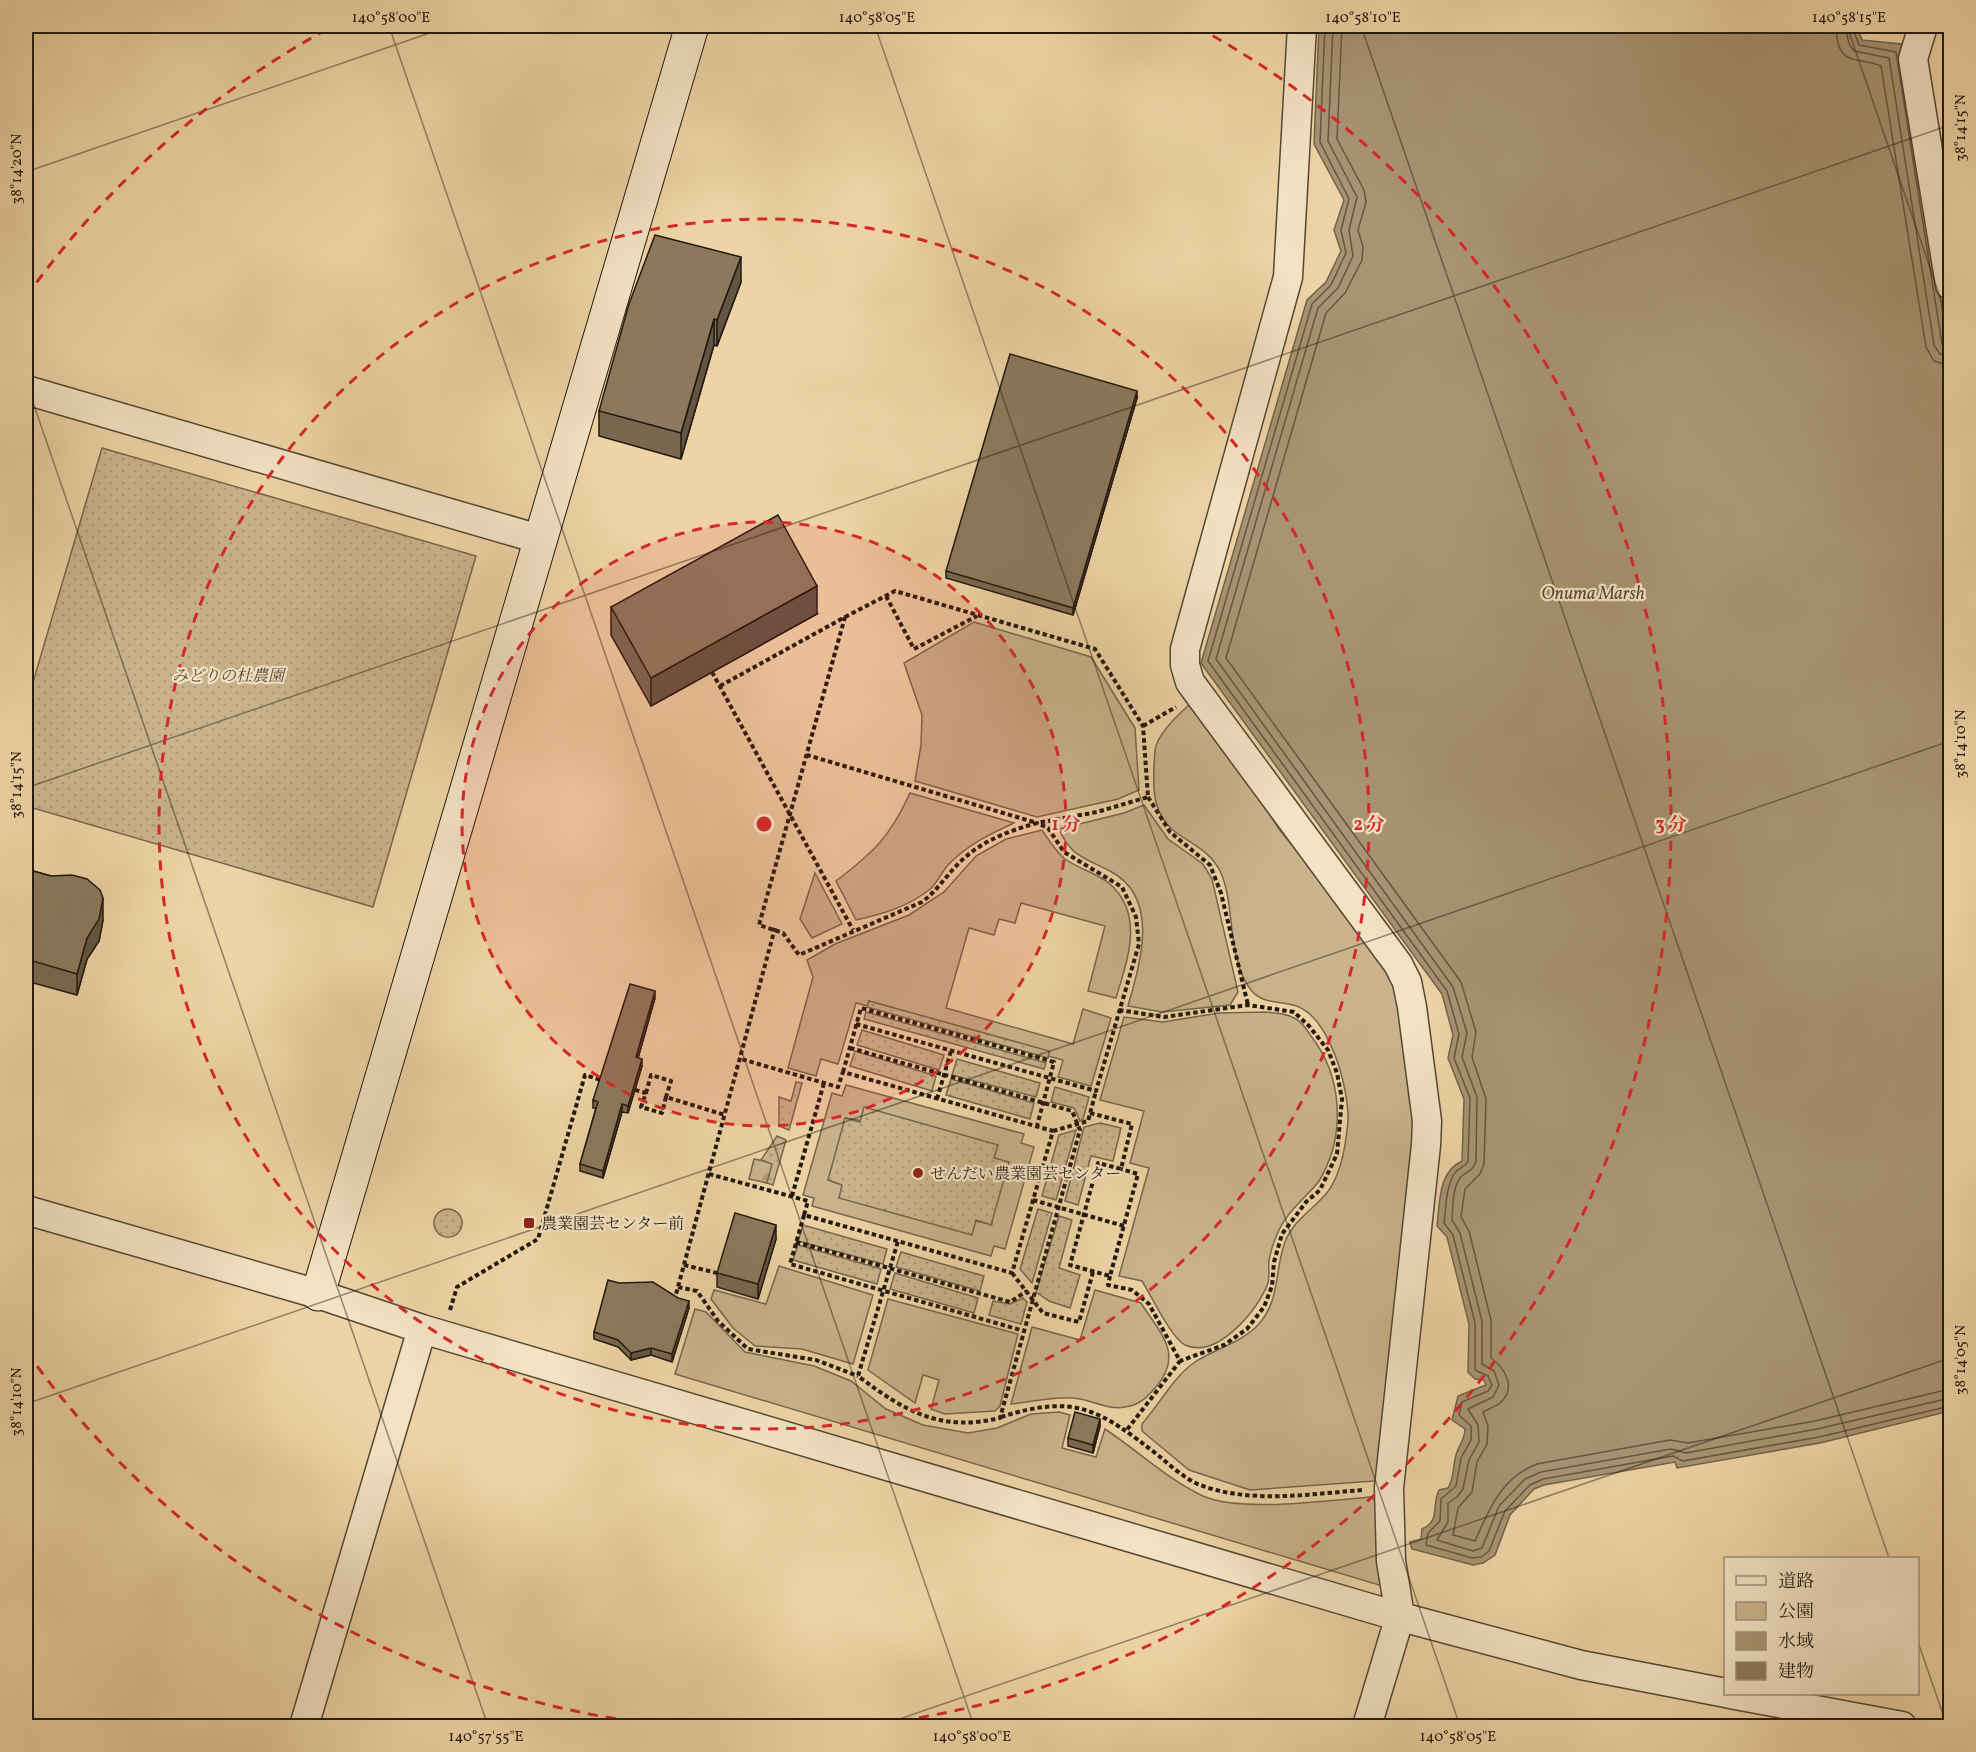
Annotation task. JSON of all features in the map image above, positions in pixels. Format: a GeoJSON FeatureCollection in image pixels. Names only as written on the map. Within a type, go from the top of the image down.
{"type":"FeatureCollection","features":[{"type":"Feature","properties":{"kind":"street"},"geometry":{"type":"LineString","coordinates":[[318,1294],[692,26]]}},
{"type":"Feature","properties":{"kind":"street"},"geometry":{"type":"LineString","coordinates":[[1302,26],[1287,278],[1185,649],[1185,665],[1190,682],[1391,955],[1407,982],[1427,1121],[1389,1488],[1391,1561],[1400,1616],[1367,1726]]}},
{"type":"Feature","properties":{"kind":"street"},"geometry":{"type":"LineString","coordinates":[[1923,26],[1913,59],[1950,285]]}},
{"type":"Feature","properties":{"kind":"street"},"geometry":{"type":"LineString","coordinates":[[26,390],[539,539]]}},
{"type":"Feature","properties":{"kind":"street"},"geometry":{"type":"LineString","coordinates":[[26,1210],[318,1294],[432,1332],[1400,1616],[1581,1665],[1724,1692]]}},
{"type":"Feature","properties":{"kind":"street"},"geometry":{"type":"LineString","coordinates":[[304,1726],[432,1332]]}},
{"type":"Feature","properties":{"kind":"street"},"geometry":{"type":"LineString","coordinates":[[1739,1695],[1902,1726]]}},
{"type":"Feature","properties":{"kind":"path"},"geometry":{"type":"LineString","coordinates":[[720,686],[895,591],[1095,649],[1143,726],[1148,797],[1170,832],[1210,865],[1221,893],[1248,1005]]}},
{"type":"Feature","properties":{"kind":"path"},"geometry":{"type":"LineString","coordinates":[[886,596],[914,649],[978,615]]}},
{"type":"Feature","properties":{"kind":"path"},"geometry":{"type":"LineString","coordinates":[[845,617],[759,924],[775,928],[783,933],[799,955],[853,930],[890,918],[922,902],[939,889],[952,871],[972,852],[995,837],[1036,823],[1097,812],[1148,797]]}},
{"type":"Feature","properties":{"kind":"path"},"geometry":{"type":"LineString","coordinates":[[712,672],[853,930]]}},
{"type":"Feature","properties":{"kind":"path"},"geometry":{"type":"LineString","coordinates":[[1143,726],[1198,693]]}},
{"type":"Feature","properties":{"kind":"path"},"geometry":{"type":"LineString","coordinates":[[807,755],[1048,828],[1064,852],[1122,886],[1136,917],[1139,944],[1088,1121],[1053,1131],[843,1072]]}},
{"type":"Feature","properties":{"kind":"path"},"geometry":{"type":"LineString","coordinates":[[669,1300],[669,1297],[675,1298],[775,928]]}},
{"type":"Feature","properties":{"kind":"path"},"geometry":{"type":"LineString","coordinates":[[1119,1010],[1164,1017],[1248,1005],[1294,1012],[1309,1026],[1328,1050],[1337,1073],[1342,1099],[1337,1154],[1320,1190],[1306,1202],[1282,1234],[1274,1262],[1272,1286],[1264,1307],[1256,1319],[1224,1345],[1180,1361],[1126,1431]]}},
{"type":"Feature","properties":{"kind":"path"},"geometry":{"type":"LineString","coordinates":[[741,1059],[838,1087],[861,1008],[1054,1062],[1037,1126]]}},
{"type":"Feature","properties":{"kind":"path"},"geometry":{"type":"LineString","coordinates":[[856,1024],[1096,1091]]}},
{"type":"Feature","properties":{"kind":"path"},"geometry":{"type":"LineString","coordinates":[[850,1048],[1072,1110],[1078,1124],[1080,1130],[1000,1418]]}},
{"type":"Feature","properties":{"kind":"path"},"geometry":{"type":"LineString","coordinates":[[937,1099],[951,1051]]}},
{"type":"Feature","properties":{"kind":"path"},"geometry":{"type":"LineString","coordinates":[[432,1332],[456,1287],[538,1239],[585,1075],[601,1080]]}},
{"type":"Feature","properties":{"kind":"path"},"geometry":{"type":"LineString","coordinates":[[651,1075],[671,1081],[666,1097],[662,1113],[641,1107],[651,1075]]}},
{"type":"Feature","properties":{"kind":"path"},"geometry":{"type":"LineString","coordinates":[[792,1196],[824,1083]]}},
{"type":"Feature","properties":{"kind":"path"},"geometry":{"type":"LineString","coordinates":[[635,1090],[646,1093]]}},
{"type":"Feature","properties":{"kind":"path"},"geometry":{"type":"LineString","coordinates":[[666,1097],[725,1115]]}},
{"type":"Feature","properties":{"kind":"path"},"geometry":{"type":"LineString","coordinates":[[1090,1113],[1132,1124],[1121,1169]]}},
{"type":"Feature","properties":{"kind":"path"},"geometry":{"type":"LineString","coordinates":[[1012,1273],[1053,1131]]}},
{"type":"Feature","properties":{"kind":"path"},"geometry":{"type":"LineString","coordinates":[[1110,1276],[1070,1265],[1098,1163],[1138,1174],[1108,1285],[1132,1290],[1149,1304],[1180,1361]]}},
{"type":"Feature","properties":{"kind":"path"},"geometry":{"type":"LineString","coordinates":[[709,1174],[808,1201],[790,1264],[1024,1331]]}},
{"type":"Feature","properties":{"kind":"path"},"geometry":{"type":"LineString","coordinates":[[1033,1200],[1125,1226]]}},
{"type":"Feature","properties":{"kind":"path"},"geometry":{"type":"LineString","coordinates":[[804,1215],[1012,1273],[1042,1313],[1079,1323],[1093,1272]]}},
{"type":"Feature","properties":{"kind":"path"},"geometry":{"type":"LineString","coordinates":[[858,1376],[898,1241]]}},
{"type":"Feature","properties":{"kind":"path"},"geometry":{"type":"LineString","coordinates":[[796,1242],[1010,1302],[1027,1291]]}},
{"type":"Feature","properties":{"kind":"path"},"geometry":{"type":"LineString","coordinates":[[684,1264],[721,1274]]}},
{"type":"Feature","properties":{"kind":"path"},"geometry":{"type":"LineString","coordinates":[[678,1287],[697,1291],[718,1321],[748,1348],[816,1360],[858,1376],[900,1406],[942,1422],[970,1424],[1030,1409],[1069,1406],[1090,1410],[1112,1420],[1196,1483],[1216,1490],[1241,1495],[1285,1496],[1389,1488]]}},
{"type":"Feature","properties":{"kind":"green space","name":"みどりの杜農園"},"geometry":{"type":"Polygon","coordinates":[[[102,448],[476,556],[373,907],[26,806],[26,706],[102,448]]]}},
{"type":"Feature","properties":{"kind":"green space"},"geometry":{"type":"Polygon","coordinates":[[[974,622],[1091,657],[1135,728],[1139,790],[1118,799],[1037,817],[915,781],[921,745],[922,715],[904,663],[974,622]]]}},
{"type":"Feature","properties":{"kind":"green space"},"geometry":{"type":"Polygon","coordinates":[[[1189,705],[1201,709],[1279,829],[1353,920],[1391,973],[1420,1121],[1382,1475],[1374,1481],[1250,1490],[1189,1470],[1142,1431],[1142,1424],[1187,1368],[1203,1357],[1243,1337],[1265,1316],[1274,1296],[1285,1242],[1298,1222],[1331,1187],[1344,1150],[1348,1121],[1341,1073],[1327,1037],[1306,1011],[1293,1005],[1265,1000],[1251,990],[1238,963],[1226,887],[1217,865],[1206,853],[1174,831],[1158,809],[1154,783],[1156,745],[1167,727],[1189,705]]]}},
{"type":"Feature","properties":{"kind":"green space"},"geometry":{"type":"Polygon","coordinates":[[[910,793],[1014,823],[963,852],[948,865],[932,888],[921,896],[894,909],[856,920],[836,881],[880,843],[910,793]]]}},
{"type":"Feature","properties":{"kind":"green space"},"geometry":{"type":"Polygon","coordinates":[[[1144,805],[1168,839],[1203,864],[1212,879],[1238,992],[1230,1005],[1162,1012],[1128,1006],[1141,952],[1143,932],[1136,897],[1126,883],[1110,871],[1074,851],[1059,829],[1124,813],[1144,805]]]}},
{"type":"Feature","properties":{"kind":"green space"},"geometry":{"type":"Polygon","coordinates":[[[1042,830],[1065,859],[1110,884],[1121,896],[1130,924],[1130,939],[1125,969],[1116,998],[1088,991],[1105,926],[1021,903],[1015,923],[999,919],[994,935],[969,928],[946,1008],[1073,1044],[1083,1009],[1111,1018],[1091,1086],[1058,1077],[1063,1060],[1048,1056],[1049,1052],[869,1001],[868,1006],[856,1003],[838,1064],[821,1059],[816,1076],[788,1068],[813,977],[807,960],[835,944],[909,915],[944,892],[976,856],[1006,839],[1042,830]]]}},
{"type":"Feature","properties":{"kind":"green space"},"geometry":{"type":"Polygon","coordinates":[[[815,873],[842,924],[812,938],[800,919],[815,873]]]}},
{"type":"Feature","properties":{"kind":"green space"},"geometry":{"type":"Polygon","coordinates":[[[869,1001],[1049,1051],[1048,1058],[867,1007],[869,1001]]]}},
{"type":"Feature","properties":{"kind":"green space"},"geometry":{"type":"Polygon","coordinates":[[[866,1012],[1046,1063],[1044,1069],[864,1019],[866,1012]]]}},
{"type":"Feature","properties":{"kind":"green space"},"geometry":{"type":"Polygon","coordinates":[[[1219,1013],[1285,1014],[1298,1020],[1322,1052],[1335,1088],[1337,1126],[1334,1145],[1319,1181],[1281,1226],[1270,1256],[1268,1283],[1256,1306],[1223,1339],[1197,1348],[1185,1345],[1174,1334],[1142,1281],[1119,1276],[1149,1168],[1130,1163],[1144,1111],[1100,1100],[1124,1017],[1163,1022],[1219,1013]]]}},
{"type":"Feature","properties":{"kind":"green space"},"geometry":{"type":"Polygon","coordinates":[[[862,1030],[944,1055],[939,1070],[857,1045],[862,1030]]]}},
{"type":"Feature","properties":{"kind":"green space"},"geometry":{"type":"Polygon","coordinates":[[[855,1051],[936,1076],[932,1091],[850,1066],[855,1051]]]}},
{"type":"Feature","properties":{"kind":"green space"},"geometry":{"type":"Polygon","coordinates":[[[957,1059],[1040,1083],[1036,1097],[952,1075],[957,1059]]]}},
{"type":"Feature","properties":{"kind":"green space"},"geometry":{"type":"Polygon","coordinates":[[[951,1079],[1034,1103],[1030,1119],[946,1095],[951,1079]]]}},
{"type":"Feature","properties":{"kind":"green space"},"geometry":{"type":"Polygon","coordinates":[[[796,1082],[802,1083],[789,1130],[779,1126],[779,1097],[791,1101],[796,1082]]]}},
{"type":"Feature","properties":{"kind":"green space"},"geometry":{"type":"Polygon","coordinates":[[[846,1085],[1024,1134],[1021,1143],[1034,1147],[1005,1249],[994,1246],[991,1256],[812,1206],[814,1198],[803,1195],[832,1093],[842,1096],[846,1085]],[[846,1118],[828,1180],[843,1185],[839,1198],[992,1224],[994,1158],[997,1145],[846,1118]]]}},
{"type":"Feature","properties":{"kind":"green space"},"geometry":{"type":"Polygon","coordinates":[[[1055,1087],[1089,1097],[1083,1119],[1080,1121],[1074,1108],[1051,1102],[1055,1087]]]}},
{"type":"Feature","properties":{"kind":"green space"},"geometry":{"type":"Polygon","coordinates":[[[864,1107],[998,1145],[994,1158],[1009,1162],[991,1225],[976,1220],[972,1235],[839,1198],[842,1185],[828,1180],[845,1118],[860,1122],[864,1107]]]}},
{"type":"Feature","properties":{"kind":"green space"},"geometry":{"type":"Polygon","coordinates":[[[1100,1123],[1121,1128],[1113,1161],[1091,1156],[1078,1205],[1065,1201],[1084,1127],[1100,1123]]]}},
{"type":"Feature","properties":{"kind":"green space"},"geometry":{"type":"Polygon","coordinates":[[[1076,1130],[1056,1200],[1042,1196],[1059,1135],[1076,1130]]]}},
{"type":"Feature","properties":{"kind":"green space"},"geometry":{"type":"Polygon","coordinates":[[[777,1136],[786,1140],[773,1185],[767,1183],[772,1164],[761,1160],[777,1136]]]}},
{"type":"Feature","properties":{"kind":"green space"},"geometry":{"type":"Polygon","coordinates":[[[754,1159],[773,1163],[767,1183],[749,1179],[754,1159]]]}},
{"type":"Feature","properties":{"kind":"green space"},"geometry":{"type":"Polygon","coordinates":[[[448,1209],[458,1213],[462,1223],[458,1233],[448,1237],[438,1233],[434,1223],[438,1213],[448,1209]]]}},
{"type":"Feature","properties":{"kind":"green space"},"geometry":{"type":"Polygon","coordinates":[[[1038,1209],[1052,1213],[1032,1283],[1020,1269],[1038,1209]]]}},
{"type":"Feature","properties":{"kind":"green space"},"geometry":{"type":"Polygon","coordinates":[[[1059,1216],[1072,1220],[1059,1268],[1080,1275],[1070,1308],[1049,1301],[1036,1292],[1059,1216]]]}},
{"type":"Feature","properties":{"kind":"green space"},"geometry":{"type":"Polygon","coordinates":[[[803,1225],[887,1249],[883,1264],[798,1241],[803,1225]]]}},
{"type":"Feature","properties":{"kind":"green space"},"geometry":{"type":"Polygon","coordinates":[[[798,1245],[881,1269],[877,1284],[793,1260],[798,1245]]]}},
{"type":"Feature","properties":{"kind":"green space"},"geometry":{"type":"Polygon","coordinates":[[[901,1252],[984,1276],[980,1291],[896,1267],[901,1252]]]}},
{"type":"Feature","properties":{"kind":"green space"},"geometry":{"type":"Polygon","coordinates":[[[779,1266],[873,1295],[853,1364],[802,1349],[755,1346],[733,1328],[711,1299],[714,1290],[766,1304],[779,1266]]]}},
{"type":"Feature","properties":{"kind":"green space"},"geometry":{"type":"Polygon","coordinates":[[[895,1273],[978,1298],[974,1313],[890,1289],[895,1273]]]}},
{"type":"Feature","properties":{"kind":"green space"},"geometry":{"type":"Polygon","coordinates":[[[1095,1290],[1141,1303],[1166,1344],[1169,1355],[1164,1376],[1149,1395],[1135,1405],[1125,1407],[1108,1407],[1072,1398],[1011,1404],[1032,1327],[1080,1340],[1095,1290]]]}},
{"type":"Feature","properties":{"kind":"green space"},"geometry":{"type":"Polygon","coordinates":[[[1023,1298],[1027,1302],[1021,1324],[989,1315],[993,1301],[1010,1304],[1023,1298]]]}},
{"type":"Feature","properties":{"kind":"green space"},"geometry":{"type":"Polygon","coordinates":[[[888,1299],[1018,1334],[1000,1406],[995,1411],[945,1414],[931,1409],[939,1380],[923,1375],[915,1403],[868,1370],[888,1299]]]}},
{"type":"Feature","properties":{"kind":"green space"},"geometry":{"type":"Polygon","coordinates":[[[695,1309],[706,1312],[745,1352],[814,1366],[851,1381],[886,1409],[923,1425],[968,1433],[997,1428],[1031,1414],[1059,1412],[1070,1415],[1062,1448],[1096,1457],[1105,1429],[1177,1482],[1203,1496],[1220,1501],[1262,1505],[1372,1497],[1379,1507],[1389,1588],[675,1374],[695,1309]]]}},
{"type":"Feature","properties":{"kind":"water","name":"Onuma Marsh"},"geometry":{"type":"Polygon","coordinates":[[[1319,26],[1857,26],[1862,40],[1901,44],[1950,361],[1950,1411],[1820,1443],[1677,1468],[1675,1462],[1544,1485],[1534,1489],[1510,1515],[1495,1555],[1483,1563],[1473,1565],[1412,1549],[1410,1542],[1421,1539],[1422,1529],[1432,1522],[1434,1517],[1439,1490],[1448,1488],[1451,1481],[1456,1455],[1465,1433],[1465,1429],[1452,1420],[1458,1396],[1486,1385],[1484,1380],[1475,1379],[1468,1372],[1469,1324],[1447,1237],[1437,1226],[1444,1180],[1448,1172],[1462,1161],[1464,1099],[1448,1058],[1453,1035],[1442,994],[1201,663],[1307,300],[1326,282],[1341,251],[1334,230],[1344,200],[1314,144],[1319,26]]]}},
{"type":"Feature","properties":{"kind":"building"},"geometry":{"type":"Polygon","coordinates":[[[655,235],[741,257],[717,320],[714,319],[681,433],[599,411],[629,304],[655,235]]]}},
{"type":"Feature","properties":{"kind":"building"},"geometry":{"type":"Polygon","coordinates":[[[1010,354],[1137,391],[1073,608],[946,571],[1010,354]]]}},
{"type":"Feature","properties":{"kind":"building"},"geometry":{"type":"Polygon","coordinates":[[[778,515],[817,586],[651,678],[611,607],[778,515]]]}},
{"type":"Feature","properties":{"kind":"building"},"geometry":{"type":"Polygon","coordinates":[[[26,869],[51,876],[72,875],[87,879],[100,890],[103,898],[99,919],[87,938],[77,974],[26,959],[26,869]]]}},
{"type":"Feature","properties":{"kind":"building"},"geometry":{"type":"Polygon","coordinates":[[[630,984],[655,991],[636,1057],[642,1059],[628,1106],[622,1104],[603,1171],[580,1164],[598,1102],[593,1100],[630,984]]]}},
{"type":"Feature","properties":{"kind":"building"},"geometry":{"type":"Polygon","coordinates":[[[735,1213],[776,1225],[758,1284],[717,1273],[735,1213]]]}},
{"type":"Feature","properties":{"kind":"building"},"geometry":{"type":"Polygon","coordinates":[[[608,1280],[619,1283],[653,1282],[678,1298],[689,1301],[672,1354],[651,1348],[631,1353],[618,1340],[594,1332],[608,1280]]]}},
{"type":"Feature","properties":{"kind":"building"},"geometry":{"type":"Polygon","coordinates":[[[1075,1412],[1100,1419],[1093,1445],[1068,1438],[1075,1412]]]}},
{"type":"Feature","properties":{"kind":"place","name":"せんだい農業園芸センター"},"geometry":{"type":"Point","coordinates":[918,1173]}},
{"type":"Feature","properties":{"kind":"place","name":"農業園芸センター前"},"geometry":{"type":"Point","coordinates":[529,1223]}}]}
